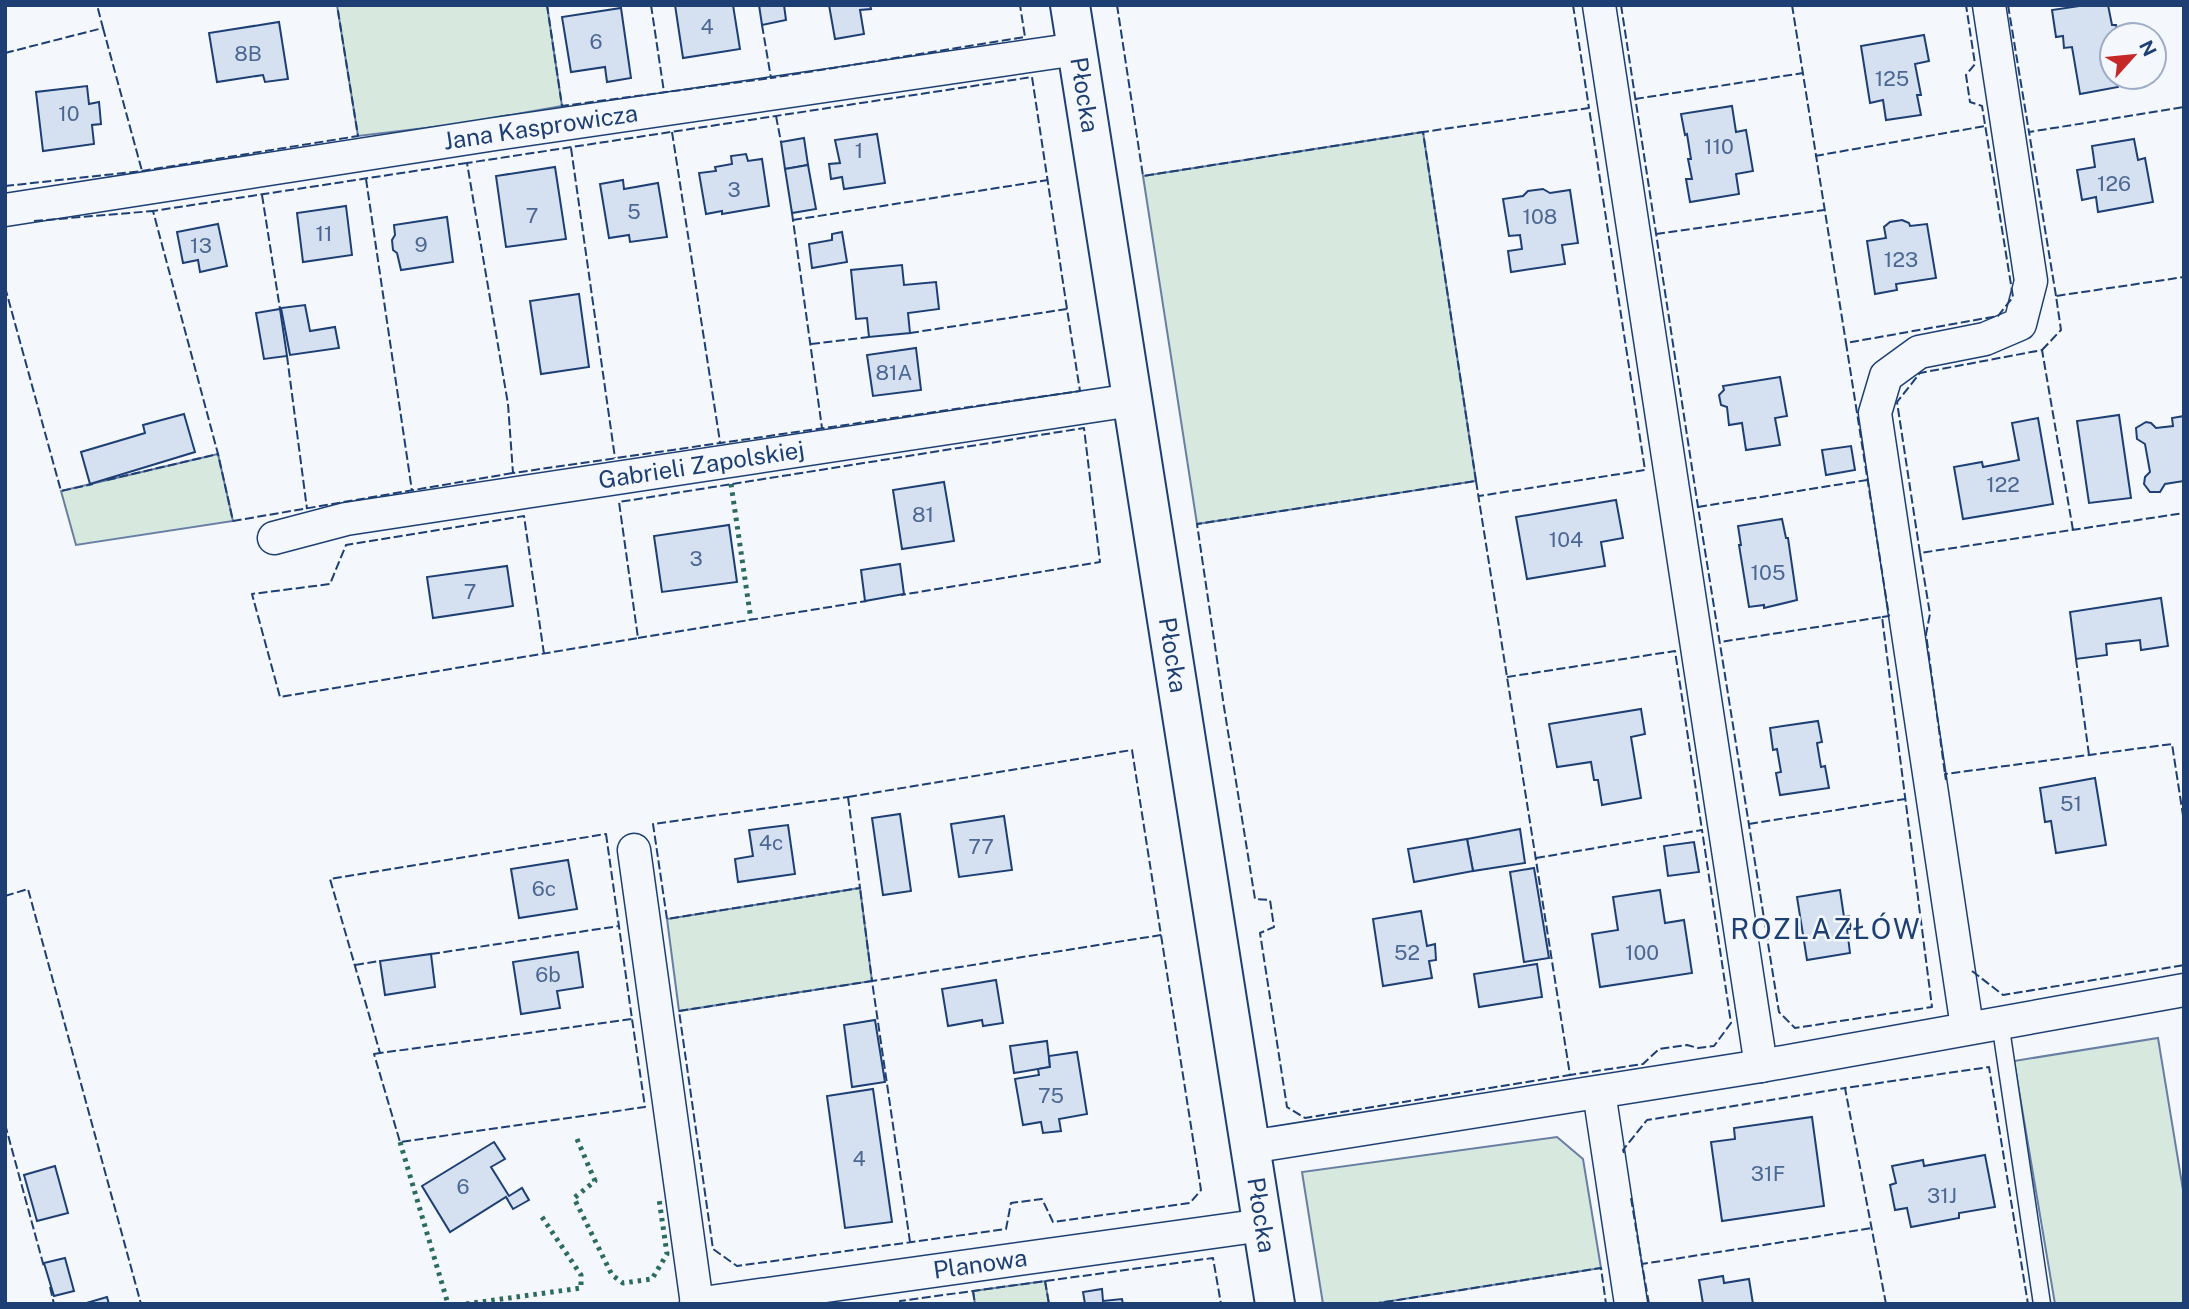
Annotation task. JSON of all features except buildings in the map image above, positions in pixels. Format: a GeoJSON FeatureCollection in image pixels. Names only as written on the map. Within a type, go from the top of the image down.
{"type":"FeatureCollection","features":[{"type":"Feature","properties":{"kind":"street","name":"Płocka"},"geometry":{"type":"LineString","coordinates":[[1070,5],[1275,1304]]}},
{"type":"Feature","properties":{"kind":"street"},"geometry":{"type":"LineString","coordinates":[[1599,5],[1761,1066]]}},
{"type":"Feature","properties":{"kind":"street"},"geometry":{"type":"LineString","coordinates":[[1967,1027],[1875,413],[1886,376],[1919,352],[1985,339],[2020,324],[2031,281],[1989,5]]}},
{"type":"Feature","properties":{"kind":"street","name":"Jana Kasprowicza"},"geometry":{"type":"LineString","coordinates":[[5,209],[1077,49]]}},
{"type":"Feature","properties":{"kind":"street","name":"Gabrieli Zapolskiej"},"geometry":{"type":"LineString","coordinates":[[274,538],[346,519],[1132,400]]}},
{"type":"Feature","properties":{"kind":"street","name":"Planowa"},"geometry":{"type":"LineString","coordinates":[[634,850],[697,1304],[1263,1225]]}},
{"type":"Feature","properties":{"kind":"street"},"geometry":{"type":"LineString","coordinates":[[1250,1147],[1761,1066],[2184,990]]}},
{"type":"Feature","properties":{"kind":"street"},"geometry":{"type":"LineString","coordinates":[[1599,1091],[1631,1304]]}},
{"type":"Feature","properties":{"kind":"lane"},"geometry":{"type":"LineString","coordinates":[[2000,1022],[2042,1304]]}},
{"type":"Feature","properties":{"kind":"shaded area"},"geometry":{"type":"Polygon","coordinates":[[[337,5],[547,5],[562,106],[459,124],[358,136],[337,5]]]}},
{"type":"Feature","properties":{"kind":"shaded area"},"geometry":{"type":"Polygon","coordinates":[[[1423,132],[1476,481],[1197,524],[1143,176],[1423,132]]]}},
{"type":"Feature","properties":{"kind":"shaded area"},"geometry":{"type":"Polygon","coordinates":[[[218,454],[233,521],[76,545],[61,491],[218,454]]]}},
{"type":"Feature","properties":{"kind":"shaded area"},"geometry":{"type":"Polygon","coordinates":[[[860,888],[872,981],[679,1011],[667,919],[860,888]]]}},
{"type":"Feature","properties":{"kind":"shaded area"},"geometry":{"type":"Polygon","coordinates":[[[2158,1038],[2184,1196],[2184,1304],[2055,1304],[2014,1061],[2158,1038]]]}},
{"type":"Feature","properties":{"kind":"shaded area"},"geometry":{"type":"Polygon","coordinates":[[[1557,1137],[1583,1159],[1601,1268],[1372,1304],[1323,1304],[1302,1172],[1557,1137]]]}},
{"type":"Feature","properties":{"kind":"shaded area"},"geometry":{"type":"Polygon","coordinates":[[[1045,1281],[1049,1304],[975,1304],[973,1291],[1045,1281]]]}},
{"type":"Feature","properties":{"kind":"hedge"},"geometry":{"type":"LineString","coordinates":[[731,484],[751,620]]}},
{"type":"Feature","properties":{"kind":"hedge"},"geometry":{"type":"LineString","coordinates":[[577,1139],[595,1181],[574,1198],[612,1275],[623,1283],[652,1279],[667,1254],[659,1199]]}},
{"type":"Feature","properties":{"kind":"hedge"},"geometry":{"type":"LineString","coordinates":[[400,1142],[448,1304]]}},
{"type":"Feature","properties":{"kind":"hedge"},"geometry":{"type":"LineString","coordinates":[[466,1304],[581,1288],[581,1275],[542,1217]]}},
{"type":"Feature","properties":{"kind":"fence"},"geometry":{"type":"LineString","coordinates":[[5,53],[103,28],[97,5]]}},
{"type":"Feature","properties":{"kind":"fence"},"geometry":{"type":"LineString","coordinates":[[5,186],[142,171],[358,136],[337,5]]}},
{"type":"Feature","properties":{"kind":"fence"},"geometry":{"type":"LineString","coordinates":[[547,5],[562,106],[771,78]]}},
{"type":"Feature","properties":{"kind":"fence"},"geometry":{"type":"LineString","coordinates":[[651,5],[664,92]]}},
{"type":"Feature","properties":{"kind":"fence"},"geometry":{"type":"LineString","coordinates":[[762,25],[771,78],[1025,37],[1020,5]]}},
{"type":"Feature","properties":{"kind":"fence"},"geometry":{"type":"LineString","coordinates":[[1117,5],[1143,176],[1423,132]]}},
{"type":"Feature","properties":{"kind":"fence"},"geometry":{"type":"LineString","coordinates":[[1573,5],[1589,108]]}},
{"type":"Feature","properties":{"kind":"fence"},"geometry":{"type":"LineString","coordinates":[[1621,5],[1698,507],[1779,1012],[1795,1028],[1932,1007],[1882,617],[1720,642]]}},
{"type":"Feature","properties":{"kind":"fence"},"geometry":{"type":"LineString","coordinates":[[1792,5],[1846,343]]}},
{"type":"Feature","properties":{"kind":"fence"},"geometry":{"type":"LineString","coordinates":[[1882,617],[1889,616],[1846,343],[1998,316],[2013,297],[1982,106],[1970,102],[1966,75],[1975,64],[1966,5]]}},
{"type":"Feature","properties":{"kind":"fence"},"geometry":{"type":"LineString","coordinates":[[2008,5],[2029,132]]}},
{"type":"Feature","properties":{"kind":"fence"},"geometry":{"type":"LineString","coordinates":[[103,28],[142,171]]}},
{"type":"Feature","properties":{"kind":"fence"},"geometry":{"type":"LineString","coordinates":[[1635,99],[1803,73]]}},
{"type":"Feature","properties":{"kind":"fence"},"geometry":{"type":"LineString","coordinates":[[910,333],[1067,309],[1080,391],[513,473],[508,404],[467,163],[1032,77],[1067,309]]}},
{"type":"Feature","properties":{"kind":"fence"},"geometry":{"type":"LineString","coordinates":[[2056,296],[2029,132],[2184,107]]}},
{"type":"Feature","properties":{"kind":"fence"},"geometry":{"type":"LineString","coordinates":[[1476,481],[1423,132],[1589,108],[1645,470],[1479,496]]}},
{"type":"Feature","properties":{"kind":"fence"},"geometry":{"type":"LineString","coordinates":[[776,116],[781,142]]}},
{"type":"Feature","properties":{"kind":"fence"},"geometry":{"type":"LineString","coordinates":[[1815,156],[1985,126]]}},
{"type":"Feature","properties":{"kind":"fence"},"geometry":{"type":"LineString","coordinates":[[672,132],[720,442]]}},
{"type":"Feature","properties":{"kind":"fence"},"geometry":{"type":"LineString","coordinates":[[571,148],[615,458]]}},
{"type":"Feature","properties":{"kind":"fence"},"geometry":{"type":"LineString","coordinates":[[467,163],[153,211],[218,454],[233,521],[513,473]]}},
{"type":"Feature","properties":{"kind":"fence"},"geometry":{"type":"LineString","coordinates":[[366,179],[412,491]]}},
{"type":"Feature","properties":{"kind":"fence"},"geometry":{"type":"LineString","coordinates":[[793,220],[1048,180]]}},
{"type":"Feature","properties":{"kind":"fence"},"geometry":{"type":"LineString","coordinates":[[262,195],[280,309]]}},
{"type":"Feature","properties":{"kind":"fence"},"geometry":{"type":"LineString","coordinates":[[1656,234],[1824,210]]}},
{"type":"Feature","properties":{"kind":"fence"},"geometry":{"type":"LineString","coordinates":[[34,221],[153,211]]}},
{"type":"Feature","properties":{"kind":"fence"},"geometry":{"type":"LineString","coordinates":[[792,213],[822,428]]}},
{"type":"Feature","properties":{"kind":"fence"},"geometry":{"type":"LineString","coordinates":[[2042,350],[2061,330],[2056,296],[2184,277]]}},
{"type":"Feature","properties":{"kind":"fence"},"geometry":{"type":"LineString","coordinates":[[5,287],[61,491],[93,484]]}},
{"type":"Feature","properties":{"kind":"fence"},"geometry":{"type":"LineString","coordinates":[[811,344],[869,337]]}},
{"type":"Feature","properties":{"kind":"fence"},"geometry":{"type":"LineString","coordinates":[[2073,530],[2042,350],[1920,373],[1897,402],[1920,553],[2184,513]]}},
{"type":"Feature","properties":{"kind":"fence"},"geometry":{"type":"LineString","coordinates":[[287,356],[307,509]]}},
{"type":"Feature","properties":{"kind":"fence"},"geometry":{"type":"LineString","coordinates":[[544,654],[524,516],[346,545],[330,584],[252,594],[280,697],[638,638],[619,502],[1084,428],[1100,562],[901,595]]}},
{"type":"Feature","properties":{"kind":"fence"},"geometry":{"type":"LineString","coordinates":[[107,480],[218,454]]}},
{"type":"Feature","properties":{"kind":"fence"},"geometry":{"type":"LineString","coordinates":[[1698,507],[1867,480]]}},
{"type":"Feature","properties":{"kind":"fence"},"geometry":{"type":"LineString","coordinates":[[1476,481],[1570,1075],[1305,1118],[1287,1107],[1260,933],[1274,927],[1270,900],[1255,899],[1197,524],[1476,481]]}},
{"type":"Feature","properties":{"kind":"fence"},"geometry":{"type":"LineString","coordinates":[[1920,553],[1930,614],[1926,634],[1945,774]]}},
{"type":"Feature","properties":{"kind":"fence"},"geometry":{"type":"LineString","coordinates":[[638,638],[867,601]]}},
{"type":"Feature","properties":{"kind":"fence"},"geometry":{"type":"LineString","coordinates":[[1507,677],[1675,651],[1702,830]]}},
{"type":"Feature","properties":{"kind":"fence"},"geometry":{"type":"LineString","coordinates":[[2076,659],[2089,755]]}},
{"type":"Feature","properties":{"kind":"fence"},"geometry":{"type":"LineString","coordinates":[[1946,780],[1945,774],[2172,744],[2184,822]]}},
{"type":"Feature","properties":{"kind":"fence"},"geometry":{"type":"LineString","coordinates":[[848,797],[1132,750],[1161,935],[872,981],[860,888]]}},
{"type":"Feature","properties":{"kind":"fence"},"geometry":{"type":"LineString","coordinates":[[848,797],[860,888],[667,919],[653,824],[848,797]]}},
{"type":"Feature","properties":{"kind":"fence"},"geometry":{"type":"LineString","coordinates":[[1749,824],[1905,799]]}},
{"type":"Feature","properties":{"kind":"fence"},"geometry":{"type":"LineString","coordinates":[[1536,858],[1702,830],[1731,1023],[1714,1046],[1698,1048],[1687,1045],[1659,1049],[1643,1064],[1570,1075]]}},
{"type":"Feature","properties":{"kind":"fence"},"geometry":{"type":"LineString","coordinates":[[606,834],[632,1019],[380,1053],[330,879],[606,834]]}},
{"type":"Feature","properties":{"kind":"fence"},"geometry":{"type":"LineString","coordinates":[[5,896],[28,889],[141,1304]]}},
{"type":"Feature","properties":{"kind":"fence"},"geometry":{"type":"LineString","coordinates":[[431,954],[619,926]]}},
{"type":"Feature","properties":{"kind":"fence"},"geometry":{"type":"LineString","coordinates":[[910,1242],[872,981],[679,1011],[713,1249],[737,1266],[1006,1229],[1011,1203],[1042,1199],[1053,1222],[1190,1203],[1201,1190],[1161,935]]}},
{"type":"Feature","properties":{"kind":"fence"},"geometry":{"type":"LineString","coordinates":[[355,965],[380,961]]}},
{"type":"Feature","properties":{"kind":"fence"},"geometry":{"type":"LineString","coordinates":[[1972,971],[2003,995],[2184,965]]}},
{"type":"Feature","properties":{"kind":"fence"},"geometry":{"type":"LineString","coordinates":[[380,1053],[374,1054],[400,1142],[645,1107],[632,1019]]}},
{"type":"Feature","properties":{"kind":"fence"},"geometry":{"type":"LineString","coordinates":[[1886,1304],[1845,1088],[1989,1067],[2028,1304]]}},
{"type":"Feature","properties":{"kind":"fence"},"geometry":{"type":"LineString","coordinates":[[1624,1153],[1623,1150],[1647,1120],[1845,1088]]}},
{"type":"Feature","properties":{"kind":"fence"},"geometry":{"type":"LineString","coordinates":[[5,1124],[44,1267]]}},
{"type":"Feature","properties":{"kind":"fence"},"geometry":{"type":"LineString","coordinates":[[1631,1198],[1642,1264]]}},
{"type":"Feature","properties":{"kind":"fence"},"geometry":{"type":"LineString","coordinates":[[1649,1304],[1642,1264],[1872,1228]]}},
{"type":"Feature","properties":{"kind":"fence"},"geometry":{"type":"LineString","coordinates":[[900,1304],[900,1301],[1213,1258],[1221,1304]]}},
{"type":"Feature","properties":{"kind":"fence"},"geometry":{"type":"LineString","coordinates":[[1372,1304],[1601,1268],[1606,1304]]}},
{"type":"Feature","properties":{"kind":"fence"},"geometry":{"type":"LineString","coordinates":[[1045,1281],[1049,1304]]}},
{"type":"Feature","properties":{"kind":"fence"},"geometry":{"type":"LineString","coordinates":[[50,1287],[54,1304]]}},
{"type":"Feature","properties":{"kind":"fence"},"geometry":{"type":"LineString","coordinates":[[973,1291],[975,1304]]}},
{"type":"Feature","properties":{"kind":"district","name":"ROZLAZŁÓW"},"geometry":{"type":"Point","coordinates":[1826,929]}}]}
